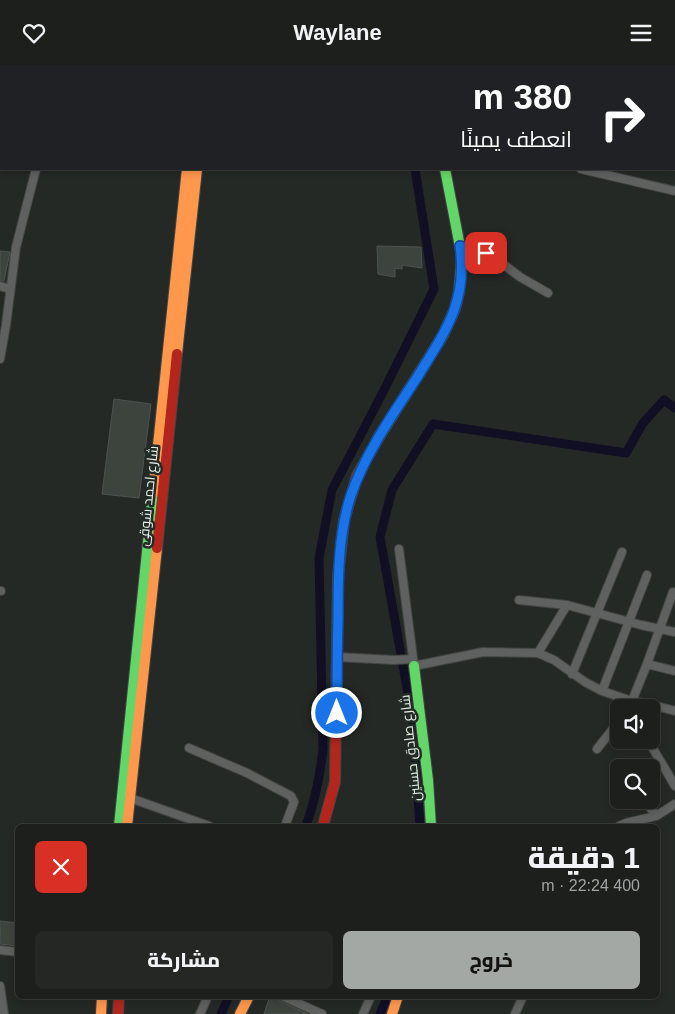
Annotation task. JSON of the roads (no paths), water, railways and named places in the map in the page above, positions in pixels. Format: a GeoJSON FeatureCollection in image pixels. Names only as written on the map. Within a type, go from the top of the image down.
{"type":"FeatureCollection","features":[{"type":"Feature","properties":{"kind":"main road","name":"شارع احمد شوقى"},"geometry":{"type":"LineString","coordinates":[[119,824],[187,170]]}},
{"type":"Feature","properties":{"kind":"main road","name":"شارع احمد شوقى"},"geometry":{"type":"LineString","coordinates":[[127,824],[197,170]]}},
{"type":"Feature","properties":{"kind":"main road"},"geometry":{"type":"LineString","coordinates":[[324,824],[328,816],[335,782],[338,560],[344,520],[350,497],[369,453],[450,323],[460,291],[462,273],[460,246],[445,170]]}},
{"type":"Feature","properties":{"kind":"main road","name":"شارع صادق حسنين"},"geometry":{"type":"LineString","coordinates":[[411,661],[428,779],[431,824]]}},
{"type":"Feature","properties":{"kind":"main road"},"geometry":{"type":"LineString","coordinates":[[101,1014],[102,999]]}},
{"type":"Feature","properties":{"kind":"main road"},"geometry":{"type":"LineString","coordinates":[[118,1014],[119,999]]}},
{"type":"Feature","properties":{"kind":"main road"},"geometry":{"type":"LineString","coordinates":[[240,1014],[248,999]]}},
{"type":"Feature","properties":{"kind":"main road"},"geometry":{"type":"LineString","coordinates":[[392,1014],[397,999]]}},
{"type":"Feature","properties":{"kind":"street"},"geometry":{"type":"LineString","coordinates":[[0,359],[3,324],[16,247],[36,170]]}},
{"type":"Feature","properties":{"kind":"street"},"geometry":{"type":"LineString","coordinates":[[594,170],[606,171],[675,191]]}},
{"type":"Feature","properties":{"kind":"street"},"geometry":{"type":"LineString","coordinates":[[460,246],[491,255],[520,277],[548,293]]}},
{"type":"Feature","properties":{"kind":"street"},"geometry":{"type":"LineString","coordinates":[[0,285],[10,289]]}},
{"type":"Feature","properties":{"kind":"street"},"geometry":{"type":"LineString","coordinates":[[399,549],[411,661]]}},
{"type":"Feature","properties":{"kind":"street"},"geometry":{"type":"LineString","coordinates":[[572,674],[622,552]]}},
{"type":"Feature","properties":{"kind":"street"},"geometry":{"type":"LineString","coordinates":[[602,691],[647,575]]}},
{"type":"Feature","properties":{"kind":"street"},"geometry":{"type":"LineString","coordinates":[[632,699],[673,592]]}},
{"type":"Feature","properties":{"kind":"street"},"geometry":{"type":"LineString","coordinates":[[519,600],[567,605],[675,632]]}},
{"type":"Feature","properties":{"kind":"street"},"geometry":{"type":"LineString","coordinates":[[538,653],[567,605]]}},
{"type":"Feature","properties":{"kind":"street"},"geometry":{"type":"LineString","coordinates":[[337,657],[411,661],[483,652],[538,653],[554,660],[572,674],[619,699]]}},
{"type":"Feature","properties":{"kind":"street"},"geometry":{"type":"LineString","coordinates":[[647,664],[675,671]]}},
{"type":"Feature","properties":{"kind":"street"},"geometry":{"type":"LineString","coordinates":[[660,707],[675,711]]}},
{"type":"Feature","properties":{"kind":"street"},"geometry":{"type":"LineString","coordinates":[[597,749],[610,732]]}},
{"type":"Feature","properties":{"kind":"street"},"geometry":{"type":"LineString","coordinates":[[189,748],[247,773],[290,796],[294,802],[286,824]]}},
{"type":"Feature","properties":{"kind":"street"},"geometry":{"type":"LineString","coordinates":[[653,749],[675,786]]}},
{"type":"Feature","properties":{"kind":"street"},"geometry":{"type":"LineString","coordinates":[[130,798],[202,824]]}},
{"type":"Feature","properties":{"kind":"street"},"geometry":{"type":"LineString","coordinates":[[624,824],[656,816],[675,804]]}},
{"type":"Feature","properties":{"kind":"street"},"geometry":{"type":"LineString","coordinates":[[651,809],[656,816]]}},
{"type":"Feature","properties":{"kind":"street"},"geometry":{"type":"LineString","coordinates":[[0,950],[15,952]]}},
{"type":"Feature","properties":{"kind":"street"},"geometry":{"type":"LineString","coordinates":[[0,986],[2,1008]]}},
{"type":"Feature","properties":{"kind":"street"},"geometry":{"type":"LineString","coordinates":[[200,1014],[207,999]]}},
{"type":"Feature","properties":{"kind":"street"},"geometry":{"type":"LineString","coordinates":[[289,999],[322,1014]]}},
{"type":"Feature","properties":{"kind":"street"},"geometry":{"type":"LineString","coordinates":[[363,1014],[370,999]]}},
{"type":"Feature","properties":{"kind":"street"},"geometry":{"type":"LineString","coordinates":[[516,1014],[522,999]]}},
{"type":"Feature","properties":{"kind":"waterway"},"geometry":{"type":"LineString","coordinates":[[307,824],[317,788],[323,749],[319,558],[332,490],[434,289],[415,170]]}},
{"type":"Feature","properties":{"kind":"waterway"},"geometry":{"type":"LineString","coordinates":[[420,824],[412,716],[380,537],[392,490],[433,424],[626,453],[643,423],[664,400],[675,408]]}},
{"type":"Feature","properties":{"kind":"waterway"},"geometry":{"type":"LineString","coordinates":[[221,1014],[228,999]]}},
{"type":"Feature","properties":{"kind":"waterway"},"geometry":{"type":"LineString","coordinates":[[380,1014],[387,999]]}}]}
